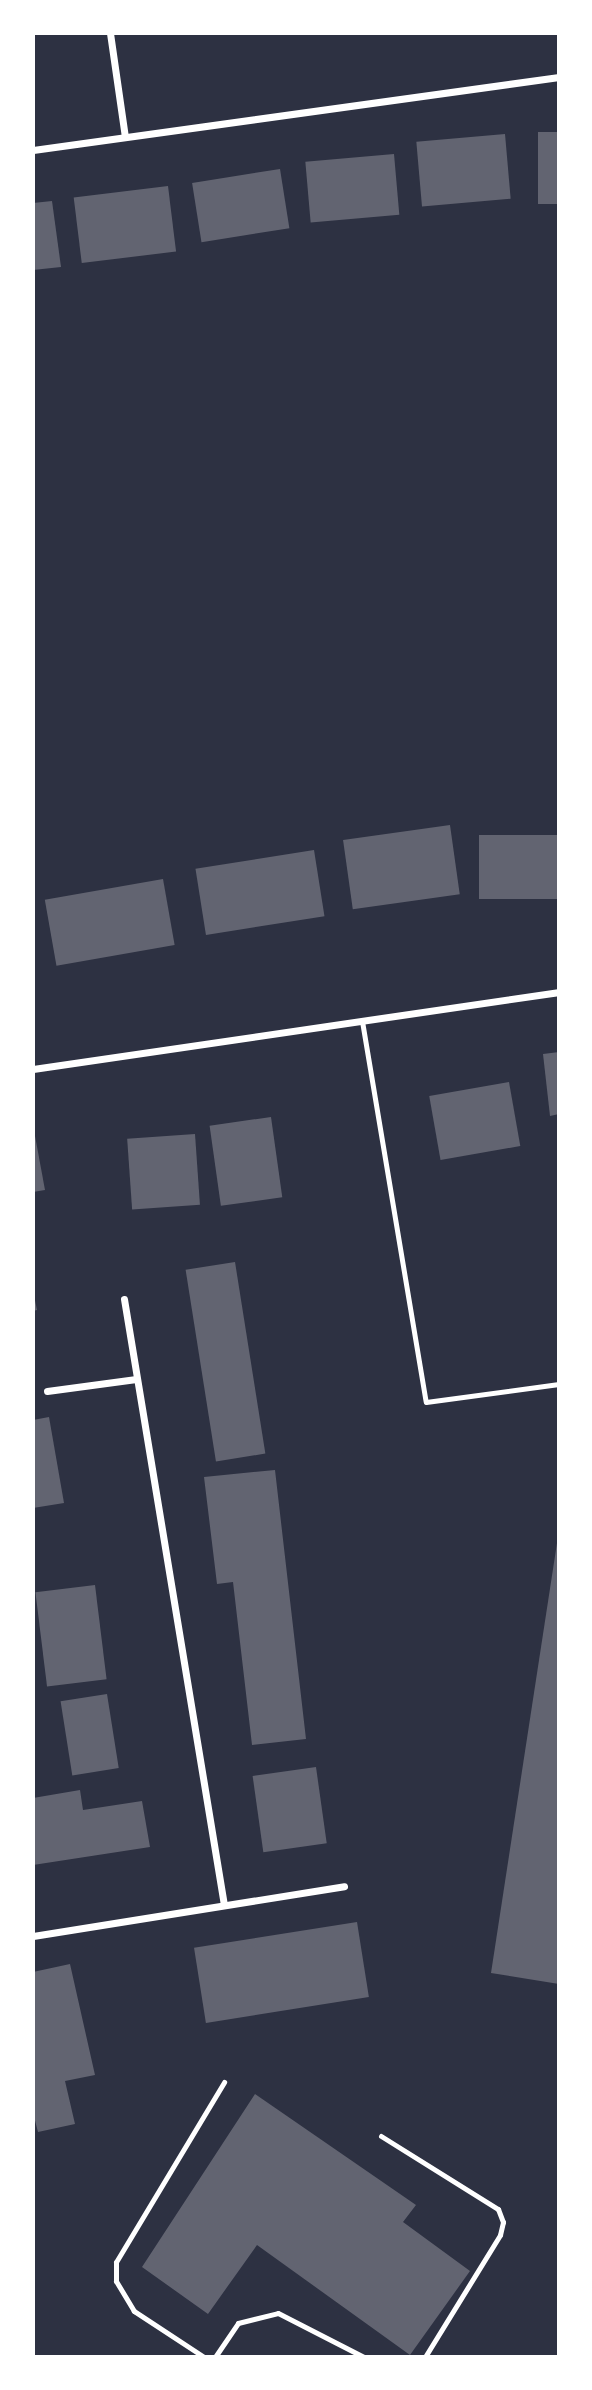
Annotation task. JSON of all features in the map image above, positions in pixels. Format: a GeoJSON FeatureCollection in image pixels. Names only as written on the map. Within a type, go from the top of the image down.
{"type":"FeatureCollection","features":[{"type":"Feature","properties":{"kind":"street"},"geometry":{"type":"LineString","coordinates":[[110,33],[125,137]]}},
{"type":"Feature","properties":{"kind":"street"},"geometry":{"type":"LineString","coordinates":[[33,150],[559,77]]}},
{"type":"Feature","properties":{"kind":"street"},"geometry":{"type":"LineString","coordinates":[[33,1069],[559,992]]}},
{"type":"Feature","properties":{"kind":"street"},"geometry":{"type":"LineString","coordinates":[[124,1299],[224,1905]]}},
{"type":"Feature","properties":{"kind":"street"},"geometry":{"type":"LineString","coordinates":[[47,1391],[136,1379]]}},
{"type":"Feature","properties":{"kind":"street"},"geometry":{"type":"LineString","coordinates":[[33,1936],[344,1886]]}},
{"type":"Feature","properties":{"kind":"lane"},"geometry":{"type":"LineString","coordinates":[[362,1021],[426,1402],[559,1384]]}},
{"type":"Feature","properties":{"kind":"lane"},"geometry":{"type":"LineString","coordinates":[[204,2357],[134,2311],[116,2281],[116,2262],[224,2082]]}},
{"type":"Feature","properties":{"kind":"lane"},"geometry":{"type":"LineString","coordinates":[[381,2136],[498,2209],[503,2222],[500,2235],[425,2357]]}},
{"type":"Feature","properties":{"kind":"lane"},"geometry":{"type":"LineString","coordinates":[[215,2357],[238,2323],[278,2313],[364,2357]]}},
{"type":"Feature","properties":{"kind":"building"},"geometry":{"type":"Polygon","coordinates":[[[538,132],[559,132],[559,204],[538,204],[538,132]]]}},
{"type":"Feature","properties":{"kind":"building"},"geometry":{"type":"Polygon","coordinates":[[[505,134],[511,199],[422,207],[416,142],[505,134]]]}},
{"type":"Feature","properties":{"kind":"building"},"geometry":{"type":"Polygon","coordinates":[[[394,154],[399,215],[311,223],[305,162],[394,154]]]}},
{"type":"Feature","properties":{"kind":"building"},"geometry":{"type":"Polygon","coordinates":[[[280,169],[289,228],[201,242],[192,183],[280,169]]]}},
{"type":"Feature","properties":{"kind":"building"},"geometry":{"type":"Polygon","coordinates":[[[168,186],[176,252],[82,263],[74,198],[168,186]]]}},
{"type":"Feature","properties":{"kind":"building"},"geometry":{"type":"Polygon","coordinates":[[[52,201],[61,267],[33,270],[33,203],[52,201]]]}},
{"type":"Feature","properties":{"kind":"building"},"geometry":{"type":"Polygon","coordinates":[[[450,825],[460,894],[353,909],[343,840],[450,825]]]}},
{"type":"Feature","properties":{"kind":"building"},"geometry":{"type":"Polygon","coordinates":[[[479,835],[559,835],[559,899],[479,899],[479,835]]]}},
{"type":"Feature","properties":{"kind":"building"},"geometry":{"type":"Polygon","coordinates":[[[314,850],[324,916],[206,935],[195,869],[314,850]]]}},
{"type":"Feature","properties":{"kind":"building"},"geometry":{"type":"Polygon","coordinates":[[[163,879],[175,945],[56,966],[45,900],[163,879]]]}},
{"type":"Feature","properties":{"kind":"building"},"geometry":{"type":"Polygon","coordinates":[[[559,1052],[559,1114],[550,1116],[543,1054],[559,1052]]]}},
{"type":"Feature","properties":{"kind":"building"},"geometry":{"type":"Polygon","coordinates":[[[509,1082],[520,1146],[441,1160],[429,1096],[509,1082]]]}},
{"type":"Feature","properties":{"kind":"building"},"geometry":{"type":"Polygon","coordinates":[[[271,1117],[282,1197],[221,1206],[210,1126],[271,1117]]]}},
{"type":"Feature","properties":{"kind":"building"},"geometry":{"type":"Polygon","coordinates":[[[33,1125],[45,1190],[33,1192],[33,1125]]]}},
{"type":"Feature","properties":{"kind":"building"},"geometry":{"type":"Polygon","coordinates":[[[195,1134],[200,1205],[132,1210],[127,1139],[195,1134]]]}},
{"type":"Feature","properties":{"kind":"building"},"geometry":{"type":"Polygon","coordinates":[[[235,1262],[265,1454],[216,1461],[186,1270],[235,1262]]]}},
{"type":"Feature","properties":{"kind":"building"},"geometry":{"type":"Polygon","coordinates":[[[33,1291],[37,1310],[33,1311],[33,1291]]]}},
{"type":"Feature","properties":{"kind":"building"},"geometry":{"type":"Polygon","coordinates":[[[49,1417],[64,1503],[33,1508],[33,1420],[49,1417]]]}},
{"type":"Feature","properties":{"kind":"building"},"geometry":{"type":"Polygon","coordinates":[[[275,1470],[306,1739],[252,1745],[233,1582],[217,1584],[204,1477],[275,1470]]]}},
{"type":"Feature","properties":{"kind":"building"},"geometry":{"type":"Polygon","coordinates":[[[559,1543],[559,1984],[491,1973],[559,1543]]]}},
{"type":"Feature","properties":{"kind":"building"},"geometry":{"type":"Polygon","coordinates":[[[95,1585],[107,1679],[47,1687],[35,1592],[95,1585]]]}},
{"type":"Feature","properties":{"kind":"building"},"geometry":{"type":"Polygon","coordinates":[[[107,1694],[119,1768],[72,1775],[61,1701],[107,1694]]]}},
{"type":"Feature","properties":{"kind":"building"},"geometry":{"type":"Polygon","coordinates":[[[316,1767],[327,1843],[263,1852],[253,1776],[316,1767]]]}},
{"type":"Feature","properties":{"kind":"building"},"geometry":{"type":"Polygon","coordinates":[[[80,1790],[83,1810],[142,1801],[150,1847],[33,1865],[33,1798],[80,1790]]]}},
{"type":"Feature","properties":{"kind":"building"},"geometry":{"type":"Polygon","coordinates":[[[357,1922],[369,1997],[206,2023],[194,1948],[357,1922]]]}},
{"type":"Feature","properties":{"kind":"building"},"geometry":{"type":"Polygon","coordinates":[[[70,1964],[95,2075],[65,2081],[75,2124],[38,2132],[33,2113],[33,1972],[70,1964]]]}},
{"type":"Feature","properties":{"kind":"building"},"geometry":{"type":"Polygon","coordinates":[[[255,2094],[416,2205],[403,2222],[470,2271],[410,2355],[257,2245],[208,2314],[142,2267],[255,2094]]]}}]}
